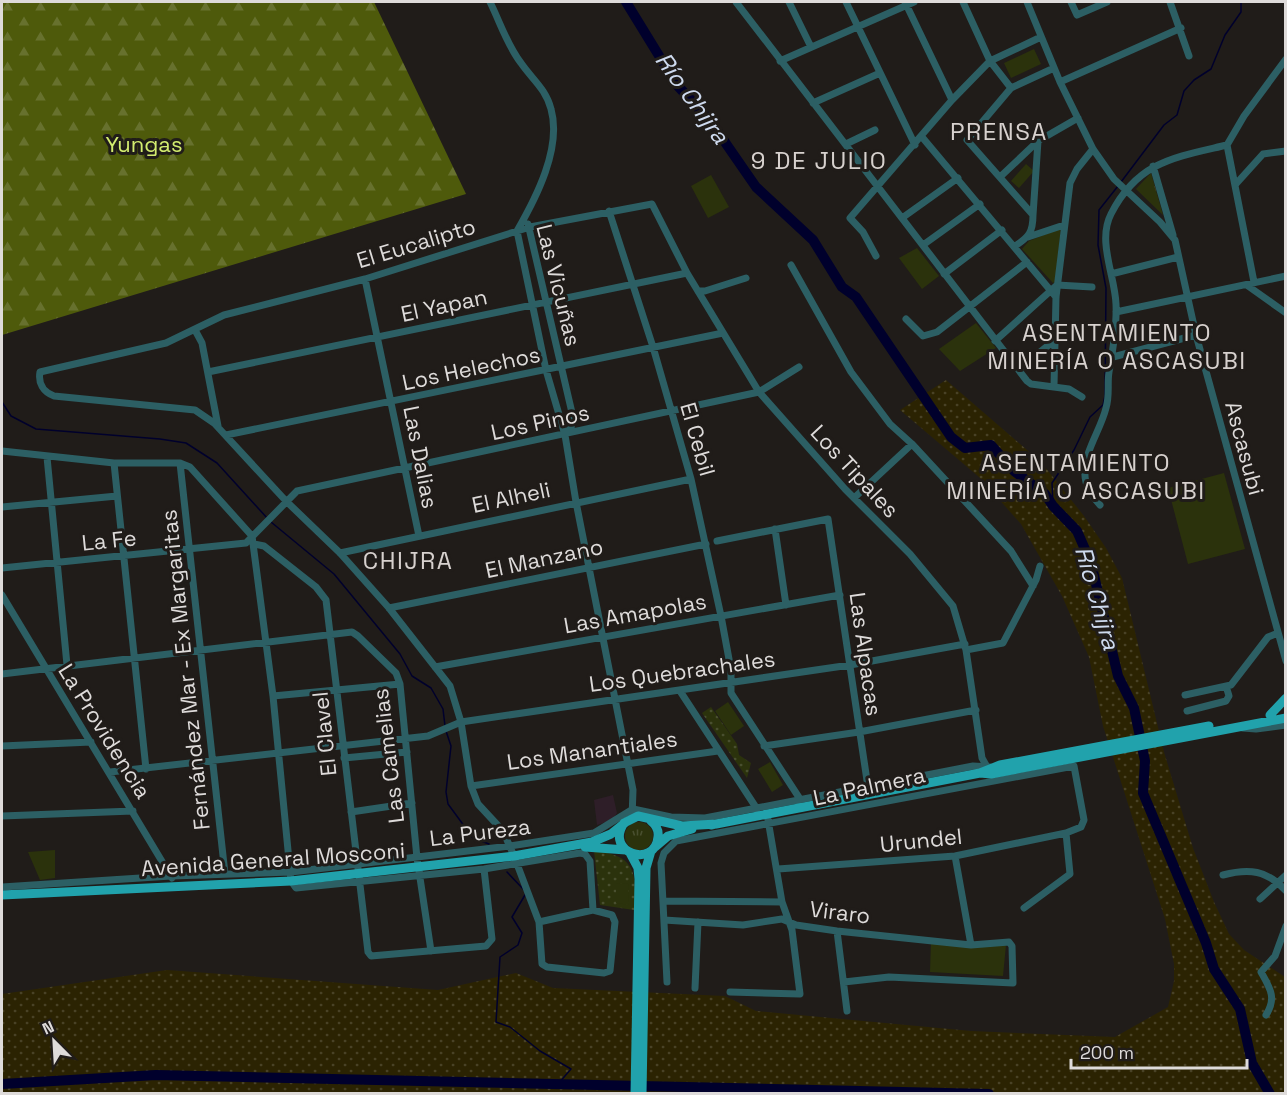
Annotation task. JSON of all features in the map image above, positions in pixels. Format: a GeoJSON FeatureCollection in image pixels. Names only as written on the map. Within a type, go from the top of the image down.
{"type":"FeatureCollection","features":[{"type":"Feature","properties":{"kind":"main road"},"geometry":{"type":"LineString","coordinates":[[1270,715],[1286,698]]}},
{"type":"Feature","properties":{"kind":"main road"},"geometry":{"type":"LineString","coordinates":[[546,851],[586,847],[628,851],[641,855],[675,832],[767,814],[801,803],[825,808],[869,790],[934,787],[990,770],[1073,758],[1286,712]]}},
{"type":"Feature","properties":{"kind":"main road"},"geometry":{"type":"LineString","coordinates":[[1170,736],[1286,718]]}},
{"type":"Feature","properties":{"kind":"main road"},"geometry":{"type":"LineString","coordinates":[[546,851],[601,839],[638,816],[682,826],[717,824]]}},
{"type":"Feature","properties":{"kind":"main road"},"geometry":{"type":"LineString","coordinates":[[635,1094],[646,868],[658,835],[638,816]]}},
{"type":"Feature","properties":{"kind":"main road"},"geometry":{"type":"LineString","coordinates":[[638,816],[620,838],[638,868],[639,879],[642,1094]]}},
{"type":"Feature","properties":{"kind":"main road","name":"Avenida General Mosconi"},"geometry":{"type":"LineString","coordinates":[[2,895],[177,886],[291,876],[358,873],[516,860],[546,851]]}},
{"type":"Feature","properties":{"kind":"street"},"geometry":{"type":"LineString","coordinates":[[489,2],[516,56],[545,94],[553,119],[544,180],[538,196],[524,219]]}},
{"type":"Feature","properties":{"kind":"street"},"geometry":{"type":"LineString","coordinates":[[736,2],[923,244],[969,308],[1031,384],[1069,389],[1082,397]]}},
{"type":"Feature","properties":{"kind":"street"},"geometry":{"type":"LineString","coordinates":[[789,2],[811,47]]}},
{"type":"Feature","properties":{"kind":"street"},"geometry":{"type":"LineString","coordinates":[[846,2],[915,145]]}},
{"type":"Feature","properties":{"kind":"street"},"geometry":{"type":"LineString","coordinates":[[963,2],[990,61],[1011,88]]}},
{"type":"Feature","properties":{"kind":"street","name":"Ascasubi"},"geometry":{"type":"LineString","coordinates":[[1027,2],[1060,82],[1093,149],[1114,179],[1160,222],[1174,240],[1196,336],[1286,661]]}},
{"type":"Feature","properties":{"kind":"street"},"geometry":{"type":"LineString","coordinates":[[1071,2],[1077,15],[1107,2]]}},
{"type":"Feature","properties":{"kind":"street"},"geometry":{"type":"LineString","coordinates":[[1170,2],[1190,56]]}},
{"type":"Feature","properties":{"kind":"street"},"geometry":{"type":"LineString","coordinates":[[780,61],[908,3],[952,100]]}},
{"type":"Feature","properties":{"kind":"street"},"geometry":{"type":"LineString","coordinates":[[1060,82],[1180,28]]}},
{"type":"Feature","properties":{"kind":"street"},"geometry":{"type":"LineString","coordinates":[[876,256],[863,232],[850,218],[952,100],[990,61],[1041,37]]}},
{"type":"Feature","properties":{"kind":"street"},"geometry":{"type":"LineString","coordinates":[[1286,59],[1244,116],[1227,145],[1251,284],[1286,313]]}},
{"type":"Feature","properties":{"kind":"street"},"geometry":{"type":"LineString","coordinates":[[1033,215],[967,140],[1011,88],[1054,68]]}},
{"type":"Feature","properties":{"kind":"street"},"geometry":{"type":"LineString","coordinates":[[813,103],[880,73]]}},
{"type":"Feature","properties":{"kind":"street"},"geometry":{"type":"LineString","coordinates":[[1000,177],[1038,141],[1078,118]]}},
{"type":"Feature","properties":{"kind":"street"},"geometry":{"type":"LineString","coordinates":[[846,144],[875,130]]}},
{"type":"Feature","properties":{"kind":"street"},"geometry":{"type":"LineString","coordinates":[[922,136],[1056,297]]}},
{"type":"Feature","properties":{"kind":"street"},"geometry":{"type":"LineString","coordinates":[[1028,237],[1032,231],[1038,141]]}},
{"type":"Feature","properties":{"kind":"street"},"geometry":{"type":"LineString","coordinates":[[1100,505],[1090,491],[1084,475],[1086,460],[1106,409],[1113,357],[1116,312],[1107,247],[1108,222],[1126,192],[1153,166],[1227,145]]}},
{"type":"Feature","properties":{"kind":"street"},"geometry":{"type":"LineString","coordinates":[[1054,386],[1056,297],[1070,183],[1077,169],[1093,149]]}},
{"type":"Feature","properties":{"kind":"street"},"geometry":{"type":"LineString","coordinates":[[1235,185],[1263,154],[1286,151]]}},
{"type":"Feature","properties":{"kind":"street"},"geometry":{"type":"LineString","coordinates":[[1153,166],[1174,240]]}},
{"type":"Feature","properties":{"kind":"street"},"geometry":{"type":"LineString","coordinates":[[902,218],[958,178]]}},
{"type":"Feature","properties":{"kind":"street","name":"El Eucalipto"},"geometry":{"type":"LineString","coordinates":[[218,427],[195,410],[184,407],[54,396],[44,390],[38,378],[40,372],[75,362],[166,343],[224,315],[365,279],[530,227],[652,204]]}},
{"type":"Feature","properties":{"kind":"street","name":"Los Tipales"},"geometry":{"type":"LineString","coordinates":[[652,204],[687,273],[759,392],[947,597],[956,614],[965,647],[982,758],[990,770]]}},
{"type":"Feature","properties":{"kind":"street"},"geometry":{"type":"LineString","coordinates":[[923,244],[980,204]]}},
{"type":"Feature","properties":{"kind":"street","name":"El Cebil"},"geometry":{"type":"LineString","coordinates":[[609,211],[634,284],[691,479],[731,670],[730,693],[801,803]]}},
{"type":"Feature","properties":{"kind":"street","name":"Las Vicuñas"},"geometry":{"type":"LineString","coordinates":[[565,435],[574,423],[530,227],[524,219],[518,231],[546,370],[565,435],[576,502],[638,816]]}},
{"type":"Feature","properties":{"kind":"street"},"geometry":{"type":"LineString","coordinates":[[1015,246],[1028,237],[1064,225]]}},
{"type":"Feature","properties":{"kind":"street"},"geometry":{"type":"LineString","coordinates":[[944,274],[1002,230]]}},
{"type":"Feature","properties":{"kind":"street"},"geometry":{"type":"LineString","coordinates":[[1111,274],[1179,257]]}},
{"type":"Feature","properties":{"kind":"street"},"geometry":{"type":"LineString","coordinates":[[906,319],[923,336],[937,332],[1027,262]]}},
{"type":"Feature","properties":{"kind":"street"},"geometry":{"type":"LineString","coordinates":[[791,265],[851,372],[890,424],[912,444],[1011,551],[1033,586]]}},
{"type":"Feature","properties":{"kind":"street","name":"El Yapan"},"geometry":{"type":"LineString","coordinates":[[208,372],[687,273]]}},
{"type":"Feature","properties":{"kind":"street"},"geometry":{"type":"LineString","coordinates":[[1116,312],[1286,276]]}},
{"type":"Feature","properties":{"kind":"street"},"geometry":{"type":"LineString","coordinates":[[698,291],[705,291],[746,278]]}},
{"type":"Feature","properties":{"kind":"street","name":"Las Dalias"},"geometry":{"type":"LineString","coordinates":[[365,279],[393,403],[419,536]]}},
{"type":"Feature","properties":{"kind":"street"},"geometry":{"type":"LineString","coordinates":[[996,341],[1058,285],[1092,287]]}},
{"type":"Feature","properties":{"kind":"street"},"geometry":{"type":"LineString","coordinates":[[195,330],[202,343],[218,427],[286,501],[340,553],[389,608],[435,666],[453,693],[457,724],[471,786],[478,804],[503,831],[516,860],[539,922],[541,959],[547,967],[604,974],[611,967],[615,922],[612,915],[593,910],[539,922]]}},
{"type":"Feature","properties":{"kind":"street","name":"Los Helechos"},"geometry":{"type":"LineString","coordinates":[[229,438],[723,333]]}},
{"type":"Feature","properties":{"kind":"street"},"geometry":{"type":"LineString","coordinates":[[1113,357],[1196,336]]}},
{"type":"Feature","properties":{"kind":"street"},"geometry":{"type":"LineString","coordinates":[[1018,369],[1055,340]]}},
{"type":"Feature","properties":{"kind":"street","name":"Los Pinos"},"geometry":{"type":"LineString","coordinates":[[286,501],[297,491],[405,470],[759,392],[799,367]]}},
{"type":"Feature","properties":{"kind":"street"},"geometry":{"type":"LineString","coordinates":[[554,401],[562,396],[569,398]]}},
{"type":"Feature","properties":{"kind":"street"},"geometry":{"type":"LineString","coordinates":[[854,498],[912,444]]}},
{"type":"Feature","properties":{"kind":"street"},"geometry":{"type":"LineString","coordinates":[[2,451],[114,463],[180,463]]}},
{"type":"Feature","properties":{"kind":"street"},"geometry":{"type":"LineString","coordinates":[[47,457],[67,665]]}},
{"type":"Feature","properties":{"kind":"street"},"geometry":{"type":"LineString","coordinates":[[114,463],[133,657],[147,769]]}},
{"type":"Feature","properties":{"kind":"street","name":"El Clavel"},"geometry":{"type":"LineString","coordinates":[[180,463],[190,467],[253,540],[264,546],[322,593],[338,690],[368,952],[371,956],[431,951]]}},
{"type":"Feature","properties":{"kind":"street","name":"Fernández Mar - Ex Margaritas"},"geometry":{"type":"LineString","coordinates":[[180,463],[225,874]]}},
{"type":"Feature","properties":{"kind":"street","name":"El Alheli"},"geometry":{"type":"LineString","coordinates":[[340,553],[691,479]]}},
{"type":"Feature","properties":{"kind":"street"},"geometry":{"type":"LineString","coordinates":[[2,507],[117,496]]}},
{"type":"Feature","properties":{"kind":"street"},"geometry":{"type":"LineString","coordinates":[[2,887],[171,876],[225,874],[291,876],[267,642],[253,540],[286,501]]}},
{"type":"Feature","properties":{"kind":"street","name":"Las Alpacas"},"geometry":{"type":"LineString","coordinates":[[775,529],[828,519],[869,790]]}},
{"type":"Feature","properties":{"kind":"street"},"geometry":{"type":"LineString","coordinates":[[717,541],[775,529],[786,605]]}},
{"type":"Feature","properties":{"kind":"street","name":"La Fe"},"geometry":{"type":"LineString","coordinates":[[2,568],[246,543],[253,540]]}},
{"type":"Feature","properties":{"kind":"street","name":"El Manzano"},"geometry":{"type":"LineString","coordinates":[[389,608],[706,544]]}},
{"type":"Feature","properties":{"kind":"street"},"geometry":{"type":"LineString","coordinates":[[1033,586],[1040,566]]}},
{"type":"Feature","properties":{"kind":"street","name":"Los Quebrachales"},"geometry":{"type":"LineString","coordinates":[[110,772],[406,739],[438,732],[457,724],[1003,643],[1033,586]]}},
{"type":"Feature","properties":{"kind":"street","name":"Las Amapolas"},"geometry":{"type":"LineString","coordinates":[[435,666],[840,596]]}},
{"type":"Feature","properties":{"kind":"street","name":"La Providencia"},"geometry":{"type":"LineString","coordinates":[[3,598],[134,811],[177,886]]}},
{"type":"Feature","properties":{"kind":"street","name":"Las Camelias"},"geometry":{"type":"LineString","coordinates":[[2,674],[352,632],[396,673],[399,684],[419,867],[431,951]]}},
{"type":"Feature","properties":{"kind":"street"},"geometry":{"type":"LineString","coordinates":[[1185,695],[1226,687],[1237,681],[1268,637],[1278,633]]}},
{"type":"Feature","properties":{"kind":"street"},"geometry":{"type":"LineString","coordinates":[[273,696],[399,684]]}},
{"type":"Feature","properties":{"kind":"street"},"geometry":{"type":"LineString","coordinates":[[1187,711],[1226,701],[1229,696],[1226,687]]}},
{"type":"Feature","properties":{"kind":"street"},"geometry":{"type":"LineString","coordinates":[[680,691],[757,808]]}},
{"type":"Feature","properties":{"kind":"street"},"geometry":{"type":"LineString","coordinates":[[764,746],[859,732],[976,710]]}},
{"type":"Feature","properties":{"kind":"street"},"geometry":{"type":"LineString","coordinates":[[1238,727],[1256,729],[1286,725]]}},
{"type":"Feature","properties":{"kind":"street"},"geometry":{"type":"LineString","coordinates":[[2,746],[91,742]]}},
{"type":"Feature","properties":{"kind":"street","name":"Los Manantiales"},"geometry":{"type":"LineString","coordinates":[[471,786],[718,750]]}},
{"type":"Feature","properties":{"kind":"street"},"geometry":{"type":"LineString","coordinates":[[344,758],[407,752]]}},
{"type":"Feature","properties":{"kind":"street"},"geometry":{"type":"LineString","coordinates":[[1024,908],[1070,874],[1072,869],[1066,833],[1081,827],[1084,820],[1073,758]]}},
{"type":"Feature","properties":{"kind":"street","name":"La Palmera"},"geometry":{"type":"LineString","coordinates":[[663,901],[662,857],[672,844],[689,837],[769,825],[825,808],[1073,758]]}},
{"type":"Feature","properties":{"kind":"street"},"geometry":{"type":"LineString","coordinates":[[638,816],[689,818],[801,803],[973,766],[990,770]]}},
{"type":"Feature","properties":{"kind":"street"},"geometry":{"type":"LineString","coordinates":[[351,812],[412,802]]}},
{"type":"Feature","properties":{"kind":"street"},"geometry":{"type":"LineString","coordinates":[[2,816],[134,811]]}},
{"type":"Feature","properties":{"kind":"street"},"geometry":{"type":"LineString","coordinates":[[730,992],[800,994],[767,814]]}},
{"type":"Feature","properties":{"kind":"street","name":"La Pureza"},"geometry":{"type":"LineString","coordinates":[[419,867],[510,846],[594,833],[638,816]]}},
{"type":"Feature","properties":{"kind":"street","name":"Urundel"},"geometry":{"type":"LineString","coordinates":[[778,869],[955,856],[1066,833]]}},
{"type":"Feature","properties":{"kind":"street"},"geometry":{"type":"LineString","coordinates":[[419,867],[484,869],[516,860],[585,854],[590,861],[593,910]]}},
{"type":"Feature","properties":{"kind":"street"},"geometry":{"type":"LineString","coordinates":[[955,856],[970,945]]}},
{"type":"Feature","properties":{"kind":"street"},"geometry":{"type":"LineString","coordinates":[[431,951],[486,946],[492,939],[484,869]]}},
{"type":"Feature","properties":{"kind":"street"},"geometry":{"type":"LineString","coordinates":[[1223,875],[1253,870],[1264,873],[1286,891]]}},
{"type":"Feature","properties":{"kind":"street"},"geometry":{"type":"LineString","coordinates":[[1260,899],[1286,875]]}},
{"type":"Feature","properties":{"kind":"street"},"geometry":{"type":"LineString","coordinates":[[667,982],[663,901],[782,902]]}},
{"type":"Feature","properties":{"kind":"street","name":"Viraro"},"geometry":{"type":"LineString","coordinates":[[664,920],[743,925],[782,919],[837,931],[970,945],[1009,942],[1012,946],[1013,983],[889,976],[844,982]]}},
{"type":"Feature","properties":{"kind":"street"},"geometry":{"type":"LineString","coordinates":[[695,987],[698,922]]}},
{"type":"Feature","properties":{"kind":"street"},"geometry":{"type":"LineString","coordinates":[[1266,1015],[1272,1006],[1273,995],[1261,972],[1275,956],[1286,926]]}},
{"type":"Feature","properties":{"kind":"street"},"geometry":{"type":"LineString","coordinates":[[837,931],[848,1011]]}},
{"type":"Feature","properties":{"kind":"shaded area"},"geometry":{"type":"Polygon","coordinates":[[[613,795],[617,813],[612,820],[597,825],[594,800],[613,795]]]}},
{"type":"Feature","properties":{"kind":"green space","name":"Yungas"},"geometry":{"type":"Polygon","coordinates":[[[2,2],[374,2],[466,194],[2,335],[2,2]]]}},
{"type":"Feature","properties":{"kind":"green space"},"geometry":{"type":"Polygon","coordinates":[[[1034,49],[1041,64],[1011,78],[1004,63],[1034,49]]]}},
{"type":"Feature","properties":{"kind":"green space"},"geometry":{"type":"Polygon","coordinates":[[[1026,164],[1034,171],[1019,188],[1011,181],[1026,164]]]}},
{"type":"Feature","properties":{"kind":"green space"},"geometry":{"type":"Polygon","coordinates":[[[1151,173],[1163,215],[1136,189],[1151,173]]]}},
{"type":"Feature","properties":{"kind":"green space"},"geometry":{"type":"Polygon","coordinates":[[[711,175],[729,207],[708,218],[691,186],[711,175]]]}},
{"type":"Feature","properties":{"kind":"green space"},"geometry":{"type":"Polygon","coordinates":[[[1061,228],[1055,282],[1053,283],[1022,249],[1029,241],[1061,228]]]}},
{"type":"Feature","properties":{"kind":"green space"},"geometry":{"type":"Polygon","coordinates":[[[917,248],[939,276],[922,289],[899,258],[917,248]]]}},
{"type":"Feature","properties":{"kind":"green space"},"geometry":{"type":"Polygon","coordinates":[[[976,323],[996,348],[960,371],[939,349],[976,323]]]}},
{"type":"Feature","properties":{"kind":"green space"},"geometry":{"type":"Polygon","coordinates":[[[1224,473],[1245,549],[1188,564],[1168,488],[1224,473]]]}},
{"type":"Feature","properties":{"kind":"green space"},"geometry":{"type":"Polygon","coordinates":[[[728,702],[744,726],[731,735],[715,711],[728,702]]]}},
{"type":"Feature","properties":{"kind":"green space"},"geometry":{"type":"Polygon","coordinates":[[[711,707],[737,744],[739,755],[751,763],[747,778],[702,713],[711,707]]]}},
{"type":"Feature","properties":{"kind":"green space"},"geometry":{"type":"Polygon","coordinates":[[[770,762],[783,785],[772,792],[758,769],[770,762]]]}},
{"type":"Feature","properties":{"kind":"green space"},"geometry":{"type":"Polygon","coordinates":[[[639,822],[649,826],[653,836],[649,846],[639,850],[629,846],[625,836],[629,826],[639,822]]]}},
{"type":"Feature","properties":{"kind":"green space"},"geometry":{"type":"Polygon","coordinates":[[[55,850],[55,878],[40,880],[28,852],[55,850]]]}},
{"type":"Feature","properties":{"kind":"green space"},"geometry":{"type":"Polygon","coordinates":[[[594,851],[618,857],[631,868],[635,886],[634,910],[600,905],[594,851]]]}},
{"type":"Feature","properties":{"kind":"green space"},"geometry":{"type":"Polygon","coordinates":[[[616,883],[628,884],[629,905],[616,903],[616,883]]]}},
{"type":"Feature","properties":{"kind":"green space"},"geometry":{"type":"Polygon","coordinates":[[[931,941],[1006,945],[1003,976],[930,972],[931,941]]]}},
{"type":"Feature","properties":{"kind":"sand"},"geometry":{"type":"Polygon","coordinates":[[[946,380],[1041,462],[1084,516],[1106,548],[1122,578],[1164,752],[1193,848],[1214,902],[1229,934],[1244,950],[1285,977],[1285,1093],[2,1093],[2,994],[167,970],[438,990],[516,973],[553,988],[725,996],[756,1011],[971,1031],[1115,1037],[1168,1007],[1174,981],[1174,964],[1165,919],[1103,726],[1089,657],[1062,596],[1021,524],[979,477],[900,410],[946,380]]]}},
{"type":"Feature","properties":{"kind":"waterway","name":"Río Chijra"},"geometry":{"type":"LineString","coordinates":[[626,2],[677,85],[711,122],[756,187],[813,240],[842,287],[856,297],[951,437],[965,448],[991,445],[1014,471],[1045,494],[1077,531],[1091,563],[1118,676],[1134,708],[1145,761],[1143,793],[1206,943],[1214,969],[1240,1009],[1252,1063],[1270,1094]]}},
{"type":"Feature","properties":{"kind":"waterway"},"geometry":{"type":"LineString","coordinates":[[1121,182],[1164,125],[1177,115],[1184,91],[1194,80],[1211,69],[1225,35],[1241,12],[1241,2]]}},
{"type":"Feature","properties":{"kind":"waterway"},"geometry":{"type":"LineString","coordinates":[[1053,506],[1052,483],[1074,450],[1090,417],[1103,405],[1105,396],[1106,288],[1098,245],[1099,210],[1118,186]]}},
{"type":"Feature","properties":{"kind":"waterway"},"geometry":{"type":"LineString","coordinates":[[2,402],[11,416],[36,429],[186,443],[217,463],[268,519]]}},
{"type":"Feature","properties":{"kind":"waterway"},"geometry":{"type":"LineString","coordinates":[[271,522],[334,574],[400,654],[412,676],[431,688],[443,709],[445,726]]}},
{"type":"Feature","properties":{"kind":"waterway"},"geometry":{"type":"LineString","coordinates":[[446,731],[451,746],[446,792],[448,804],[473,838],[489,844]]}},
{"type":"Feature","properties":{"kind":"waterway"},"geometry":{"type":"LineString","coordinates":[[507,872],[525,891]]}},
{"type":"Feature","properties":{"kind":"waterway"},"geometry":{"type":"LineString","coordinates":[[525,895],[512,917],[522,933],[518,945],[500,957],[496,1022],[510,1027],[540,1051],[571,1069],[558,1084]]}},
{"type":"Feature","properties":{"kind":"waterway"},"geometry":{"type":"LineString","coordinates":[[2,1084],[156,1075],[989,1094]]}},
{"type":"Feature","properties":{"kind":"district","name":"PRENSA"},"geometry":{"type":"Point","coordinates":[999,132]}},
{"type":"Feature","properties":{"kind":"district","name":"9 DE JULIO"},"geometry":{"type":"Point","coordinates":[819,161]}},
{"type":"Feature","properties":{"kind":"district","name":"ASENTAMIENTO MINERÍA O ASCASUBI"},"geometry":{"type":"Point","coordinates":[1117,347]}},
{"type":"Feature","properties":{"kind":"district","name":"ASENTAMIENTO MINERÍA O ASCASUBI"},"geometry":{"type":"Point","coordinates":[1076,477]}},
{"type":"Feature","properties":{"kind":"district","name":"CHIJRA"},"geometry":{"type":"Point","coordinates":[408,561]}}]}
